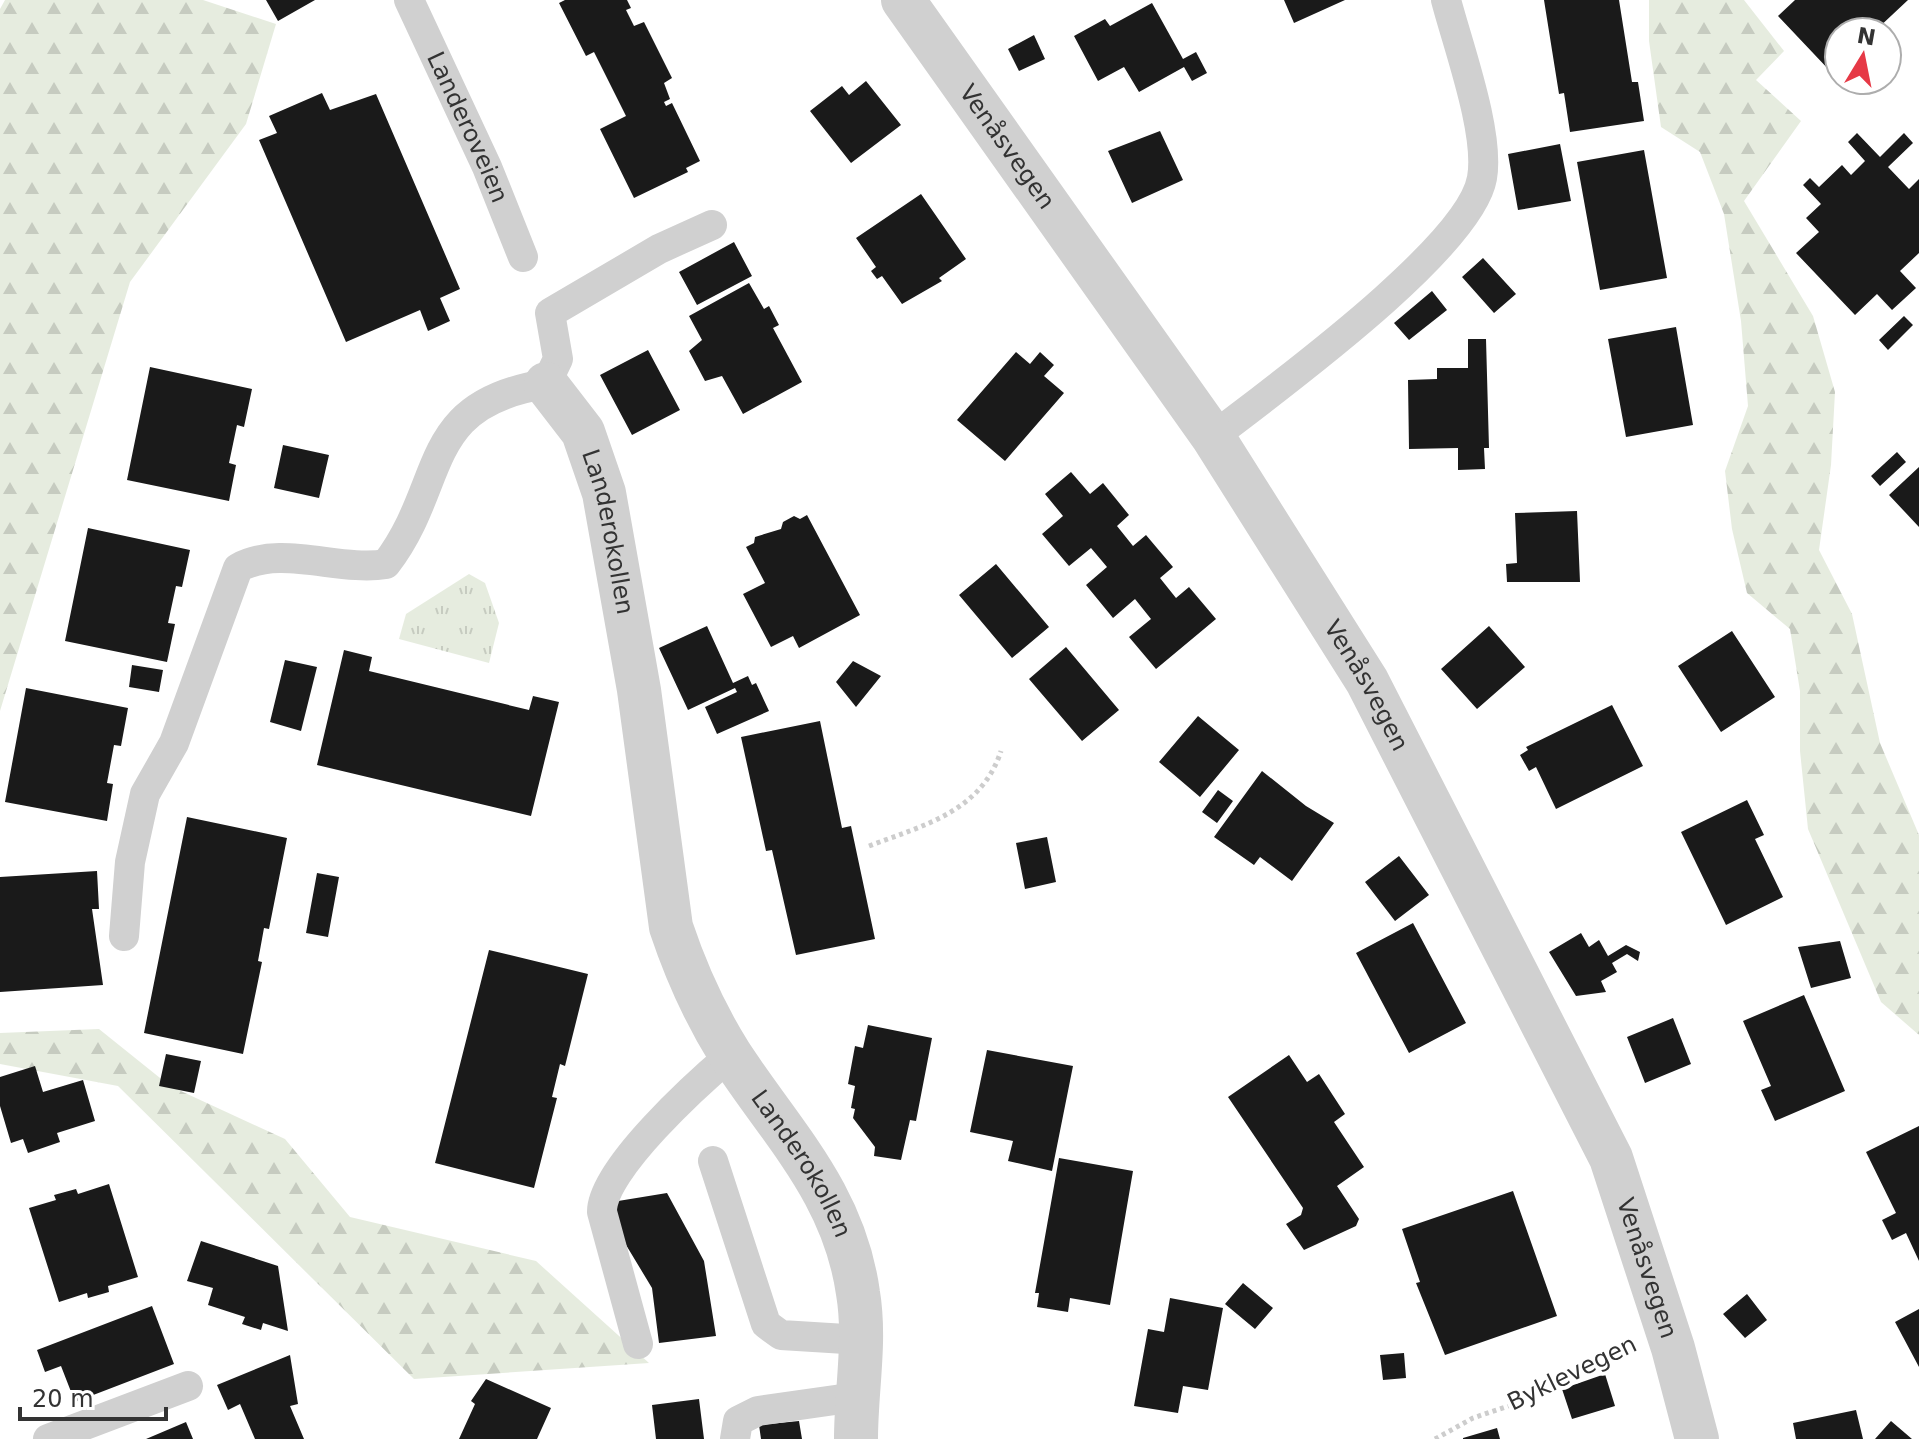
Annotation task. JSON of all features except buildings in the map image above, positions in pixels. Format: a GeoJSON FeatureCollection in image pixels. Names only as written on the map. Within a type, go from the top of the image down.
{"type":"FeatureCollection","features":[{"type":"Feature","properties":{"kind":"street","name":"Venåsvegen"},"geometry":{"type":"LineString","coordinates":[[903,0],[1213,437],[1367,681],[1611,1158],[1666,1327],[1697,1439]]}},
{"type":"Feature","properties":{"kind":"street","name":"Landerokollen"},"geometry":{"type":"LineString","coordinates":[[546,384],[583,432],[604,493],[639,690],[671,927],[696,993],[731,1055],[823,1184],[858,1291],[862,1340],[856,1418]]}},
{"type":"Feature","properties":{"kind":"lane","name":"Landeroveien"},"geometry":{"type":"LineString","coordinates":[[409,0],[487,167],[523,257]]}},
{"type":"Feature","properties":{"kind":"lane"},"geometry":{"type":"LineString","coordinates":[[1213,437],[1361,320],[1448,236],[1477,196],[1483,177],[1477,118],[1446,0]]}},
{"type":"Feature","properties":{"kind":"lane"},"geometry":{"type":"LineString","coordinates":[[124,936],[130,862],[143,803],[174,743],[238,568],[250,561],[290,559],[368,567],[386,564],[400,546],[452,429],[474,408],[524,387],[546,384],[558,359],[550,313],[659,249],[712,225]]}},
{"type":"Feature","properties":{"kind":"lane"},"geometry":{"type":"LineString","coordinates":[[638,1344],[602,1212],[604,1196],[653,1131],[693,1087],[731,1055]]}},
{"type":"Feature","properties":{"kind":"lane"},"geometry":{"type":"LineString","coordinates":[[713,1161],[766,1324],[781,1335],[862,1340]]}},
{"type":"Feature","properties":{"kind":"lane"},"geometry":{"type":"LineString","coordinates":[[48,1439],[188,1386]]}},
{"type":"Feature","properties":{"kind":"lane"},"geometry":{"type":"LineString","coordinates":[[735,1439],[738,1421],[758,1411],[856,1418]]}},
{"type":"Feature","properties":{"kind":"path"},"geometry":{"type":"LineString","coordinates":[[869,846],[934,821],[976,795],[993,775],[1001,751]]}},
{"type":"Feature","properties":{"kind":"path","name":"Byklevegen"},"geometry":{"type":"LineString","coordinates":[[1435,1439],[1473,1418],[1529,1399],[1594,1359],[1666,1327]]}},
{"type":"Feature","properties":{"kind":"green space"},"geometry":{"type":"Polygon","coordinates":[[[5,0],[203,0],[276,24],[246,124],[130,282],[0,711],[0,9],[5,0]]]}},
{"type":"Feature","properties":{"kind":"green space"},"geometry":{"type":"Polygon","coordinates":[[[1649,0],[1744,0],[1784,51],[1756,80],[1801,121],[1744,201],[1813,316],[1835,392],[1831,465],[1819,550],[1852,614],[1880,743],[1919,835],[1919,1035],[1881,1002],[1808,829],[1800,751],[1800,691],[1790,629],[1747,593],[1732,529],[1725,471],[1748,406],[1741,321],[1724,214],[1700,152],[1661,127],[1649,41],[1649,0]]]}},
{"type":"Feature","properties":{"kind":"green space"},"geometry":{"type":"Polygon","coordinates":[[[469,574],[485,583],[499,623],[489,663],[399,639],[406,614],[469,574]]]}},
{"type":"Feature","properties":{"kind":"green space"},"geometry":{"type":"Polygon","coordinates":[[[99,1029],[170,1086],[285,1139],[350,1217],[536,1261],[649,1363],[414,1379],[118,1086],[0,1064],[0,1033],[99,1029]]]}}]}
